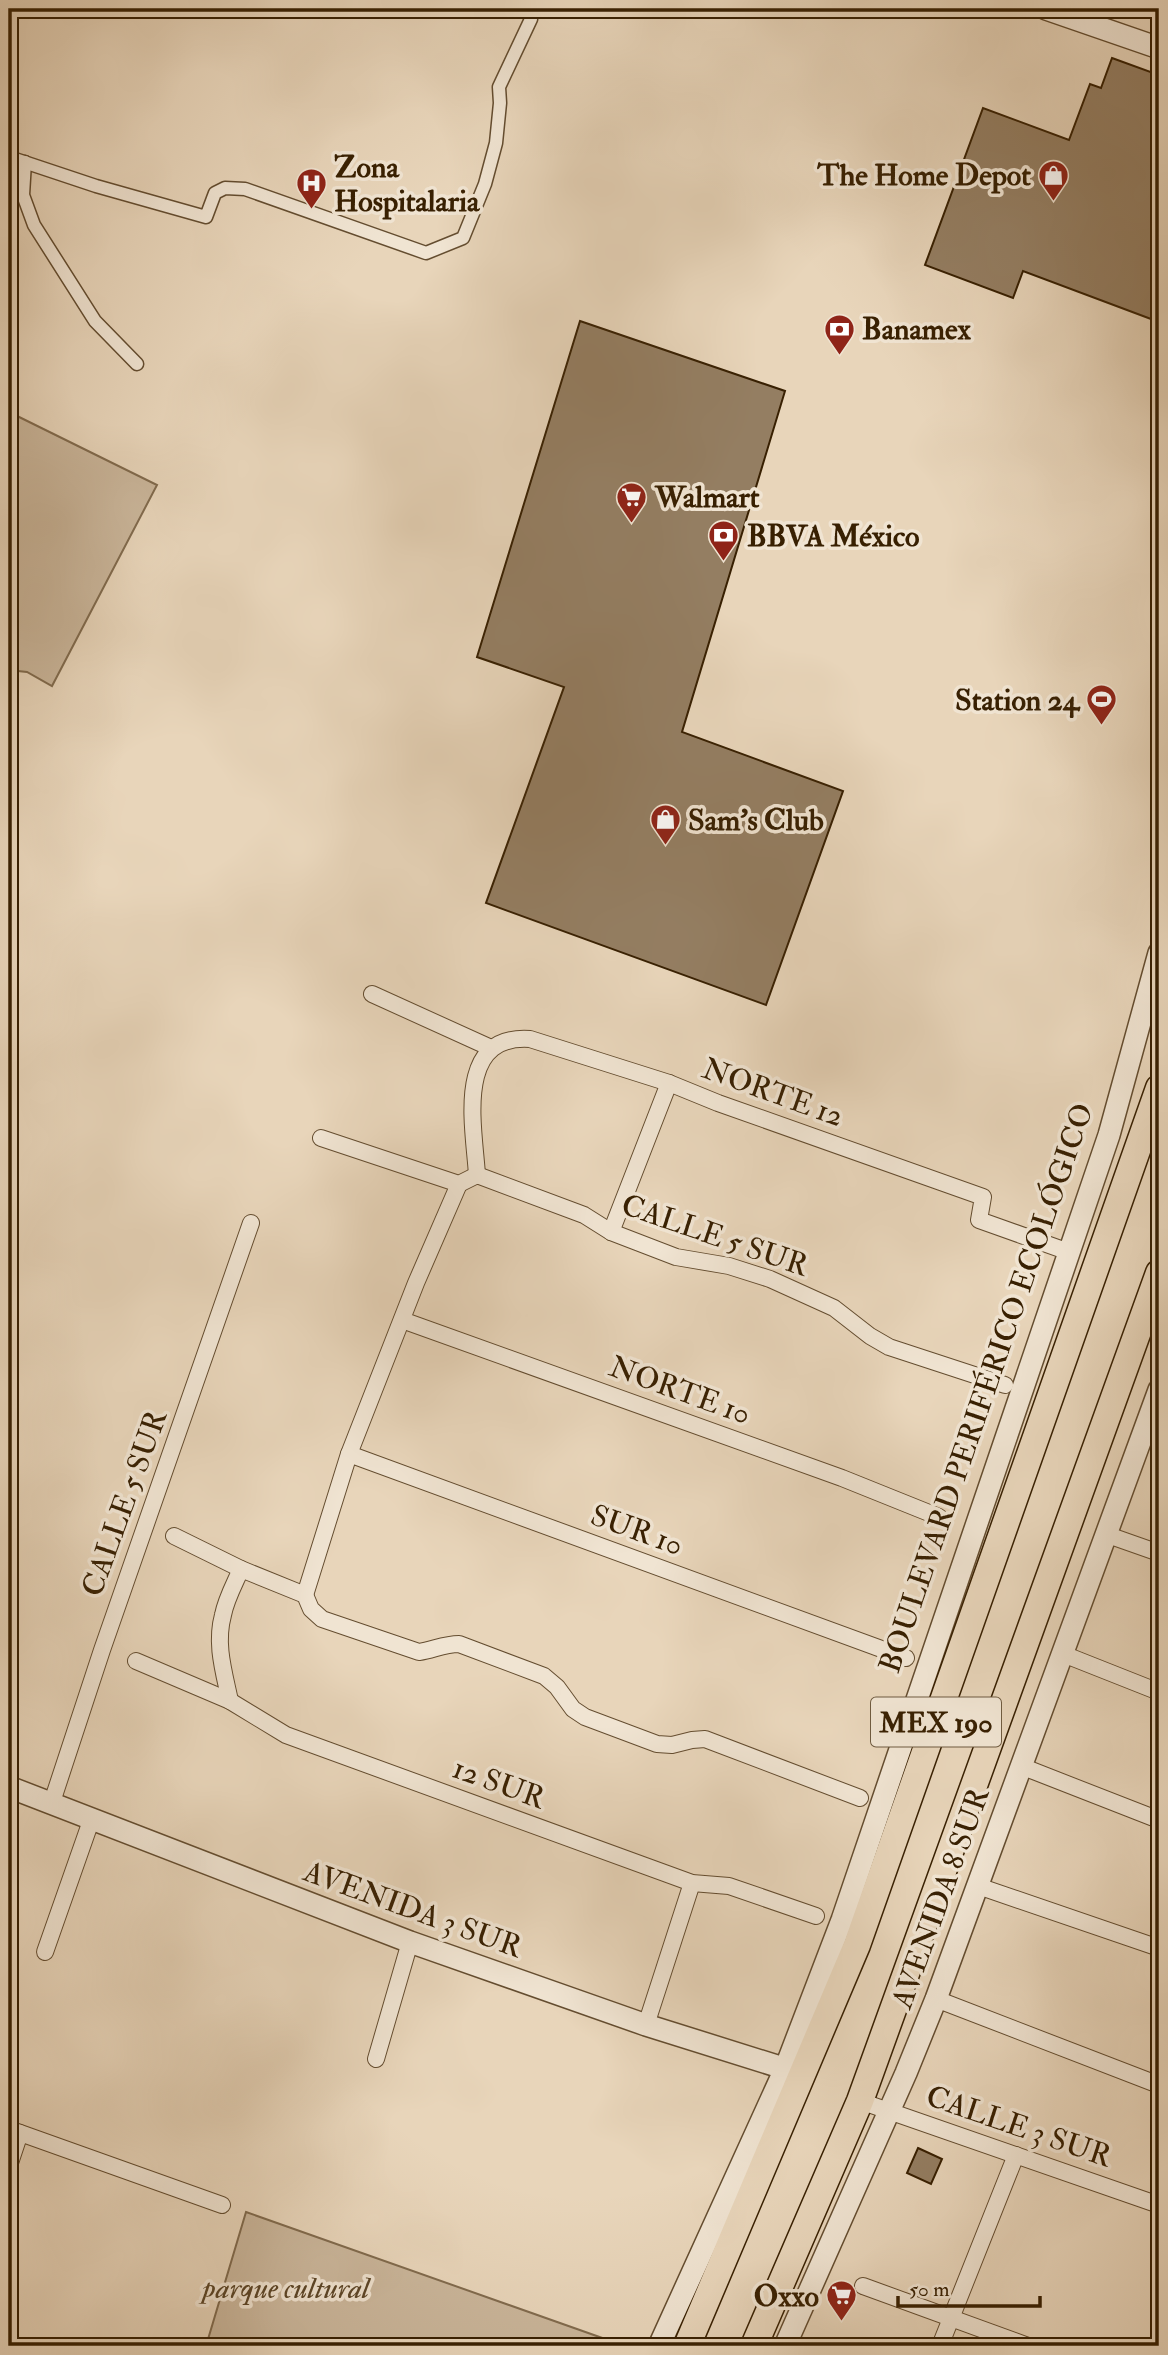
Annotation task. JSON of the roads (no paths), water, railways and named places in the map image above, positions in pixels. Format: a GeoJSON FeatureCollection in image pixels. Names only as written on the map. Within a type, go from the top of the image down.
{"type":"FeatureCollection","features":[{"type":"Feature","properties":{"kind":"highway","name":"BOULEVARD PERIFÉRICO ECOLÓGICO"},"geometry":{"type":"LineString","coordinates":[[687,2346],[794,2072],[857,1945],[1159,1088]]}},
{"type":"Feature","properties":{"kind":"highway","name":"MEX 190"},"geometry":{"type":"LineString","coordinates":[[754,2346],[860,2101],[1159,1273]]}},
{"type":"Feature","properties":{"kind":"street"},"geometry":{"type":"LineString","coordinates":[[9,157],[96,186],[206,217],[215,193],[225,188],[245,189],[426,253],[463,238],[485,184],[496,143],[499,87],[531,19],[531,9]]}},
{"type":"Feature","properties":{"kind":"street"},"geometry":{"type":"LineString","coordinates":[[1046,9],[1159,48]]}},
{"type":"Feature","properties":{"kind":"street"},"geometry":{"type":"LineString","coordinates":[[25,162],[23,195],[34,225],[95,321],[137,364]]}},
{"type":"Feature","properties":{"kind":"street","name":"BOULEVARD PERIFÉRICO ECOLÓGICO"},"geometry":{"type":"LineString","coordinates":[[659,2346],[794,2072],[846,1907],[1109,1135],[1159,953]]}},
{"type":"Feature","properties":{"kind":"street"},"geometry":{"type":"LineString","coordinates":[[372,994],[491,1048],[481,1063],[474,1082],[472,1101],[477,1175],[459,1184],[349,1454],[305,1595],[311,1609],[322,1619],[419,1652],[446,1644],[458,1644],[544,1676],[585,1717],[657,1744],[672,1745],[705,1739],[860,1798]]}},
{"type":"Feature","properties":{"kind":"street","name":"NORTE 12"},"geometry":{"type":"LineString","coordinates":[[491,1048],[519,1038],[530,1039],[669,1083],[983,1197],[979,1220],[1069,1252]]}},
{"type":"Feature","properties":{"kind":"street"},"geometry":{"type":"LineString","coordinates":[[611,1232],[669,1083]]}},
{"type":"Feature","properties":{"kind":"street"},"geometry":{"type":"LineString","coordinates":[[321,1138],[459,1184]]}},
{"type":"Feature","properties":{"kind":"street","name":"CALLE 5 SUR"},"geometry":{"type":"LineString","coordinates":[[477,1175],[584,1215],[611,1232],[676,1257],[729,1266],[770,1279],[834,1308],[889,1347],[1005,1385]]}},
{"type":"Feature","properties":{"kind":"street","name":"CALLE 5 SUR"},"geometry":{"type":"LineString","coordinates":[[52,1802],[106,1638],[251,1223]]}},
{"type":"Feature","properties":{"kind":"street","name":"NORTE 10"},"geometry":{"type":"LineString","coordinates":[[402,1320],[842,1478],[939,1517]]}},
{"type":"Feature","properties":{"kind":"street","name":"AVENIDA 8 SUR"},"geometry":{"type":"LineString","coordinates":[[785,2346],[936,1999],[1105,1534],[1155,1418],[1159,1390]]}},
{"type":"Feature","properties":{"kind":"street","name":"SUR 10"},"geometry":{"type":"LineString","coordinates":[[349,1454],[906,1658]]}},
{"type":"Feature","properties":{"kind":"street"},"geometry":{"type":"LineString","coordinates":[[1105,1534],[1159,1553]]}},
{"type":"Feature","properties":{"kind":"street"},"geometry":{"type":"LineString","coordinates":[[174,1536],[241,1569],[305,1595]]}},
{"type":"Feature","properties":{"kind":"street"},"geometry":{"type":"LineString","coordinates":[[230,1701],[220,1658],[219,1636],[223,1612],[241,1569]]}},
{"type":"Feature","properties":{"kind":"street"},"geometry":{"type":"LineString","coordinates":[[1063,1654],[1159,1692]]}},
{"type":"Feature","properties":{"kind":"street","name":"12 SUR"},"geometry":{"type":"LineString","coordinates":[[136,1661],[230,1701],[286,1735],[692,1883],[729,1886],[817,1916]]}},
{"type":"Feature","properties":{"kind":"street"},"geometry":{"type":"LineString","coordinates":[[1031,1770],[1159,1820]]}},
{"type":"Feature","properties":{"kind":"street","name":"AVENIDA 3 SUR"},"geometry":{"type":"LineString","coordinates":[[9,1787],[410,1942],[646,2025],[794,2072]]}},
{"type":"Feature","properties":{"kind":"street"},"geometry":{"type":"LineString","coordinates":[[44,1952],[92,1818]]}},
{"type":"Feature","properties":{"kind":"street"},"geometry":{"type":"LineString","coordinates":[[646,2025],[692,1883]]}},
{"type":"Feature","properties":{"kind":"street"},"geometry":{"type":"LineString","coordinates":[[978,1886],[1156,1946]]}},
{"type":"Feature","properties":{"kind":"street"},"geometry":{"type":"LineString","coordinates":[[376,2059],[410,1942]]}},
{"type":"Feature","properties":{"kind":"street"},"geometry":{"type":"LineString","coordinates":[[936,1999],[1159,2085]]}},
{"type":"Feature","properties":{"kind":"street","name":"CALLE 3 SUR"},"geometry":{"type":"LineString","coordinates":[[860,2101],[1159,2205]]}},
{"type":"Feature","properties":{"kind":"street"},"geometry":{"type":"LineString","coordinates":[[9,2166],[15,2131],[222,2205]]}},
{"type":"Feature","properties":{"kind":"street"},"geometry":{"type":"LineString","coordinates":[[940,2346],[1016,2155]]}},
{"type":"Feature","properties":{"kind":"street"},"geometry":{"type":"LineString","coordinates":[[863,2286],[1028,2346]]}},
{"type":"Feature","properties":{"kind":"place","name":"The Home Depot"},"geometry":{"type":"Point","coordinates":[1054,202]}},
{"type":"Feature","properties":{"kind":"place","name":"Zona Hospitalaria"},"geometry":{"type":"Point","coordinates":[311,211]}},
{"type":"Feature","properties":{"kind":"place","name":"Banamex"},"geometry":{"type":"Point","coordinates":[839,356]}},
{"type":"Feature","properties":{"kind":"place","name":"Walmart"},"geometry":{"type":"Point","coordinates":[632,524]}},
{"type":"Feature","properties":{"kind":"place","name":"BBVA México"},"geometry":{"type":"Point","coordinates":[724,563]}},
{"type":"Feature","properties":{"kind":"place","name":"Station 24"},"geometry":{"type":"Point","coordinates":[1102,727]}},
{"type":"Feature","properties":{"kind":"place","name":"Sam's Club"},"geometry":{"type":"Point","coordinates":[665,847]}},
{"type":"Feature","properties":{"kind":"place","name":"Oxxo"},"geometry":{"type":"Point","coordinates":[842,2323]}},
{"type":"Feature","properties":{"kind":"park label","name":"parque cultural"},"geometry":{"type":"Point","coordinates":[286,2288]}}]}
